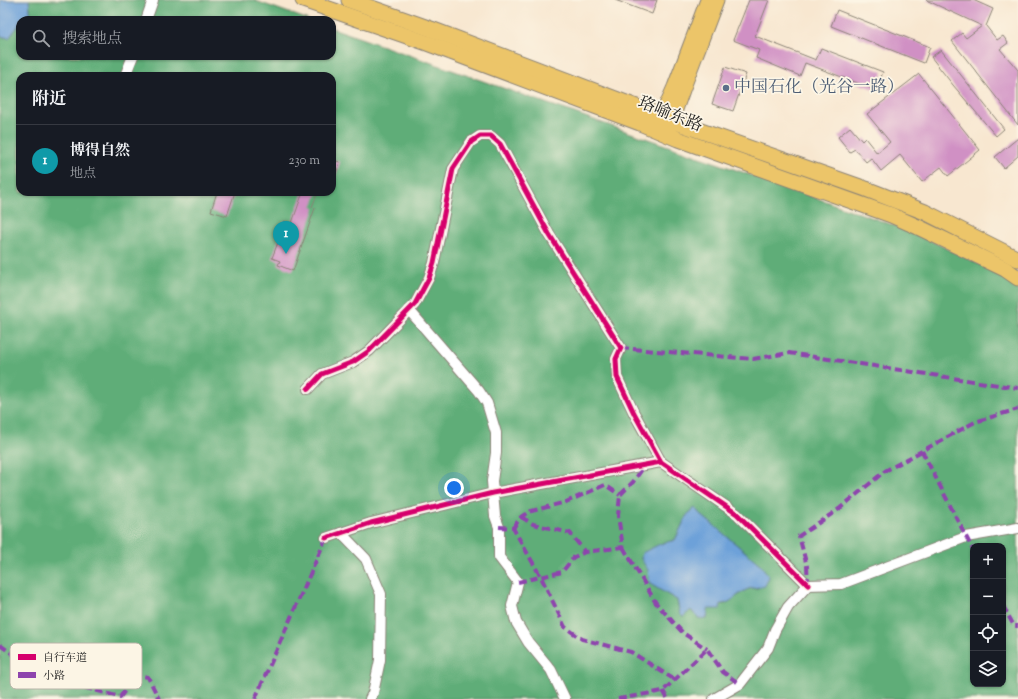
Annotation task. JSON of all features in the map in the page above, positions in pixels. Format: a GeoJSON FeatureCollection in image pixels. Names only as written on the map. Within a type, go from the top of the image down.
{"type":"FeatureCollection","features":[{"type":"Feature","properties":{"kind":"highway","name":"珞喻东路"},"geometry":{"type":"LineString","coordinates":[[303,0],[427,43],[575,98],[831,176],[925,212],[1018,259]]}},
{"type":"Feature","properties":{"kind":"highway","name":"珞喻东路"},"geometry":{"type":"LineString","coordinates":[[349,0],[431,29],[664,125],[891,215],[1005,269],[1018,278]]}},
{"type":"Feature","properties":{"kind":"main road"},"geometry":{"type":"LineString","coordinates":[[664,125],[674,86],[707,0]]}},
{"type":"Feature","properties":{"kind":"main road"},"geometry":{"type":"LineString","coordinates":[[664,125],[717,0]]}},
{"type":"Feature","properties":{"kind":"street"},"geometry":{"type":"LineString","coordinates":[[147,16],[153,0]]}},
{"type":"Feature","properties":{"kind":"street"},"geometry":{"type":"LineString","coordinates":[[127,72],[131,60]]}},
{"type":"Feature","properties":{"kind":"street"},"geometry":{"type":"LineString","coordinates":[[308,389],[322,374],[353,362],[369,352],[415,304],[429,278],[434,263],[453,169],[471,142],[480,136],[491,136],[500,144],[549,234],[621,348],[616,358],[617,377],[634,413],[661,462],[737,514],[808,585]]}},
{"type":"Feature","properties":{"kind":"street"},"geometry":{"type":"LineString","coordinates":[[409,310],[479,391],[486,403],[496,433],[496,453],[492,481],[495,516],[499,527],[499,557],[518,582],[512,606],[516,622],[528,642],[551,670],[565,699]]}},
{"type":"Feature","properties":{"kind":"street"},"geometry":{"type":"LineString","coordinates":[[326,538],[372,523],[493,493],[661,462]]}},
{"type":"Feature","properties":{"kind":"street"},"geometry":{"type":"LineString","coordinates":[[714,699],[740,684],[768,648],[775,630],[788,607],[808,585],[841,584],[966,537],[1018,528]]}},
{"type":"Feature","properties":{"kind":"street"},"geometry":{"type":"LineString","coordinates":[[341,533],[366,559],[381,594],[380,660],[373,693],[370,699]]}},
{"type":"Feature","properties":{"kind":"green space"},"geometry":{"type":"Polygon","coordinates":[[[29,0],[253,0],[298,16],[31,16],[29,0]]]}},
{"type":"Feature","properties":{"kind":"green space"},"geometry":{"type":"Polygon","coordinates":[[[16,28],[16,60],[336,60],[336,29],[913,232],[1018,283],[1018,699],[0,699],[0,36],[9,38],[16,28]],[[695,508],[687,515],[675,540],[660,544],[648,569],[650,584],[677,600],[680,614],[683,616],[691,610],[698,618],[707,619],[707,609],[721,604],[726,604],[747,589],[758,588],[761,565],[700,514],[695,508]]]}},
{"type":"Feature","properties":{"kind":"water"},"geometry":{"type":"Polygon","coordinates":[[[0,0],[29,0],[31,16],[16,16],[16,29],[9,38],[0,36],[0,0]]]}},
{"type":"Feature","properties":{"kind":"water"},"geometry":{"type":"Polygon","coordinates":[[[695,508],[700,514],[761,565],[769,577],[765,586],[746,590],[731,601],[721,604],[720,609],[708,609],[707,619],[698,618],[691,610],[683,617],[680,614],[677,600],[650,584],[648,570],[641,559],[642,553],[660,544],[675,540],[687,515],[695,508]]]}},
{"type":"Feature","properties":{"kind":"building"},"geometry":{"type":"Polygon","coordinates":[[[615,0],[657,0],[652,14],[615,0]]]}},
{"type":"Feature","properties":{"kind":"building"},"geometry":{"type":"Polygon","coordinates":[[[749,0],[769,0],[755,36],[816,60],[821,48],[883,72],[876,90],[805,63],[800,76],[756,58],[759,50],[733,40],[749,0]]]}},
{"type":"Feature","properties":{"kind":"building"},"geometry":{"type":"Polygon","coordinates":[[[926,0],[973,0],[993,9],[986,26],[997,40],[1003,36],[1008,43],[1000,49],[1018,70],[1018,125],[952,41],[962,33],[966,38],[982,26],[926,0]]]}},
{"type":"Feature","properties":{"kind":"building"},"geometry":{"type":"Polygon","coordinates":[[[837,10],[930,47],[924,63],[831,26],[837,10]]]}},
{"type":"Feature","properties":{"kind":"building"},"geometry":{"type":"Polygon","coordinates":[[[941,50],[1004,129],[996,136],[931,57],[941,50]]]}},
{"type":"Feature","properties":{"kind":"building"},"geometry":{"type":"Polygon","coordinates":[[[725,67],[746,74],[733,111],[712,104],[725,67]]]}},
{"type":"Feature","properties":{"kind":"building"},"geometry":{"type":"Polygon","coordinates":[[[919,74],[980,150],[948,176],[941,167],[922,182],[900,155],[881,171],[871,158],[866,162],[855,149],[850,152],[838,137],[850,127],[862,141],[865,138],[877,153],[890,142],[867,114],[919,74]]]}},
{"type":"Feature","properties":{"kind":"building"},"geometry":{"type":"Polygon","coordinates":[[[1018,138],[1018,156],[1004,168],[995,157],[1018,138]]]}},
{"type":"Feature","properties":{"kind":"building"},"geometry":{"type":"Polygon","coordinates":[[[336,161],[340,162],[336,174],[336,161]]]}},
{"type":"Feature","properties":{"kind":"building"},"geometry":{"type":"Polygon","coordinates":[[[216,196],[234,196],[227,216],[211,211],[216,196]]]}},
{"type":"Feature","properties":{"kind":"building"},"geometry":{"type":"Polygon","coordinates":[[[302,196],[316,196],[312,207],[315,208],[293,271],[278,265],[280,261],[272,258],[284,221],[292,223],[302,196]]]}},
{"type":"Feature","properties":{"kind":"marked path"},"geometry":{"type":"LineString","coordinates":[[621,348],[753,359],[789,353],[1018,388]]}},
{"type":"Feature","properties":{"kind":"marked path"},"geometry":{"type":"LineString","coordinates":[[808,585],[807,566],[799,536],[839,509],[885,471],[975,422],[1018,409]]}},
{"type":"Feature","properties":{"kind":"marked path"},"geometry":{"type":"LineString","coordinates":[[922,451],[970,544]]}},
{"type":"Feature","properties":{"kind":"marked path"},"geometry":{"type":"LineString","coordinates":[[518,582],[562,572],[574,557],[585,552],[623,547],[618,516],[620,495],[633,482],[645,465]]}},
{"type":"Feature","properties":{"kind":"marked path"},"geometry":{"type":"LineString","coordinates":[[513,528],[521,517],[528,512],[566,502],[605,485],[620,495]]}},
{"type":"Feature","properties":{"kind":"marked path"},"geometry":{"type":"LineString","coordinates":[[521,517],[533,524],[570,533],[585,552]]}},
{"type":"Feature","properties":{"kind":"marked path"},"geometry":{"type":"LineString","coordinates":[[499,527],[513,528],[541,577],[565,627],[582,639],[631,652],[675,680]]}},
{"type":"Feature","properties":{"kind":"marked path"},"geometry":{"type":"LineString","coordinates":[[255,699],[326,538]]}},
{"type":"Feature","properties":{"kind":"marked path"},"geometry":{"type":"LineString","coordinates":[[623,547],[656,603],[683,633],[707,649]]}},
{"type":"Feature","properties":{"kind":"marked path"},"geometry":{"type":"LineString","coordinates":[[1006,611],[1014,626],[1018,626]]}},
{"type":"Feature","properties":{"kind":"marked path"},"geometry":{"type":"LineString","coordinates":[[0,645],[10,652]]}},
{"type":"Feature","properties":{"kind":"marked path"},"geometry":{"type":"LineString","coordinates":[[618,699],[663,691],[707,649],[723,672],[740,684]]}},
{"type":"Feature","properties":{"kind":"marked path"},"geometry":{"type":"LineString","coordinates":[[142,676],[148,677],[159,699]]}},
{"type":"Feature","properties":{"kind":"marked path"},"geometry":{"type":"LineString","coordinates":[[90,689],[120,697],[126,689]]}},
{"type":"Feature","properties":{"kind":"marked path"},"geometry":{"type":"LineString","coordinates":[[663,691],[668,699]]}},
{"type":"Feature","properties":{"kind":"cycle path"},"geometry":{"type":"LineString","coordinates":[[308,389],[322,374],[353,362],[369,351],[415,304],[429,278],[434,263],[453,169],[471,142],[480,136],[491,136],[500,144],[549,234],[621,348],[616,359],[617,377],[634,413],[661,462]]}},
{"type":"Feature","properties":{"kind":"cycle path"},"geometry":{"type":"LineString","coordinates":[[326,538],[371,523],[493,493],[661,462],[737,514],[808,585]]}},
{"type":"Feature","properties":{"kind":"place","name":"中国石化（光谷一路）"},"geometry":{"type":"Point","coordinates":[726,88]}},
{"type":"Feature","properties":{"kind":"place","name":"博得自然"},"geometry":{"type":"Point","coordinates":[286,254]}}]}
